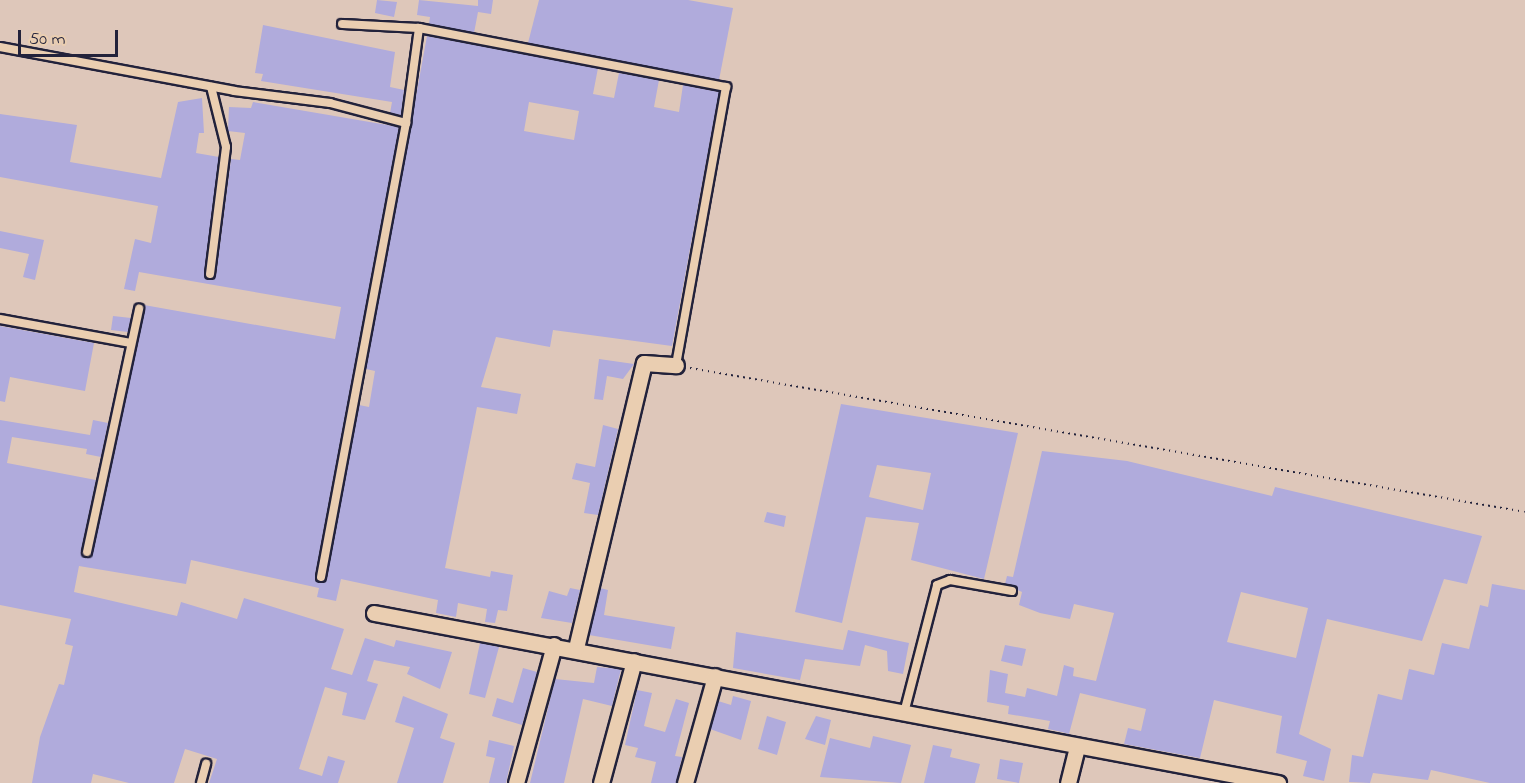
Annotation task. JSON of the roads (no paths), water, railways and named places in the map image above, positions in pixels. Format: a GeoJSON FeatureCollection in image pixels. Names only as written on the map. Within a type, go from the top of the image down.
{"type":"FeatureCollection","features":[{"type":"Feature","properties":{"kind":"street"},"geometry":{"type":"LineString","coordinates":[[576,648],[644,363],[676,365]]}},
{"type":"Feature","properties":{"kind":"street"},"geometry":{"type":"LineString","coordinates":[[374,613],[576,648],[903,715],[1278,783]]}},
{"type":"Feature","properties":{"kind":"street"},"geometry":{"type":"LineString","coordinates":[[516,783],[554,645]]}},
{"type":"Feature","properties":{"kind":"street"},"geometry":{"type":"LineString","coordinates":[[601,783],[634,661]]}},
{"type":"Feature","properties":{"kind":"street"},"geometry":{"type":"LineString","coordinates":[[685,783],[715,676]]}},
{"type":"Feature","properties":{"kind":"street"},"geometry":{"type":"LineString","coordinates":[[1068,783],[1077,747]]}},
{"type":"Feature","properties":{"kind":"lane"},"geometry":{"type":"LineString","coordinates":[[342,24],[418,28],[726,87],[676,365]]}},
{"type":"Feature","properties":{"kind":"lane"},"geometry":{"type":"LineString","coordinates":[[321,577],[406,123],[418,28]]}},
{"type":"Feature","properties":{"kind":"lane"},"geometry":{"type":"LineString","coordinates":[[0,47],[211,87],[330,103],[406,123]]}},
{"type":"Feature","properties":{"kind":"lane"},"geometry":{"type":"LineString","coordinates":[[210,274],[226,147],[211,87]]}},
{"type":"Feature","properties":{"kind":"lane"},"geometry":{"type":"LineString","coordinates":[[87,552],[139,309]]}},
{"type":"Feature","properties":{"kind":"lane"},"geometry":{"type":"LineString","coordinates":[[0,319],[131,343]]}},
{"type":"Feature","properties":{"kind":"lane"},"geometry":{"type":"LineString","coordinates":[[903,715],[937,585],[950,580],[1012,591]]}},
{"type":"Feature","properties":{"kind":"lane"},"geometry":{"type":"LineString","coordinates":[[201,783],[206,764]]}}]}
